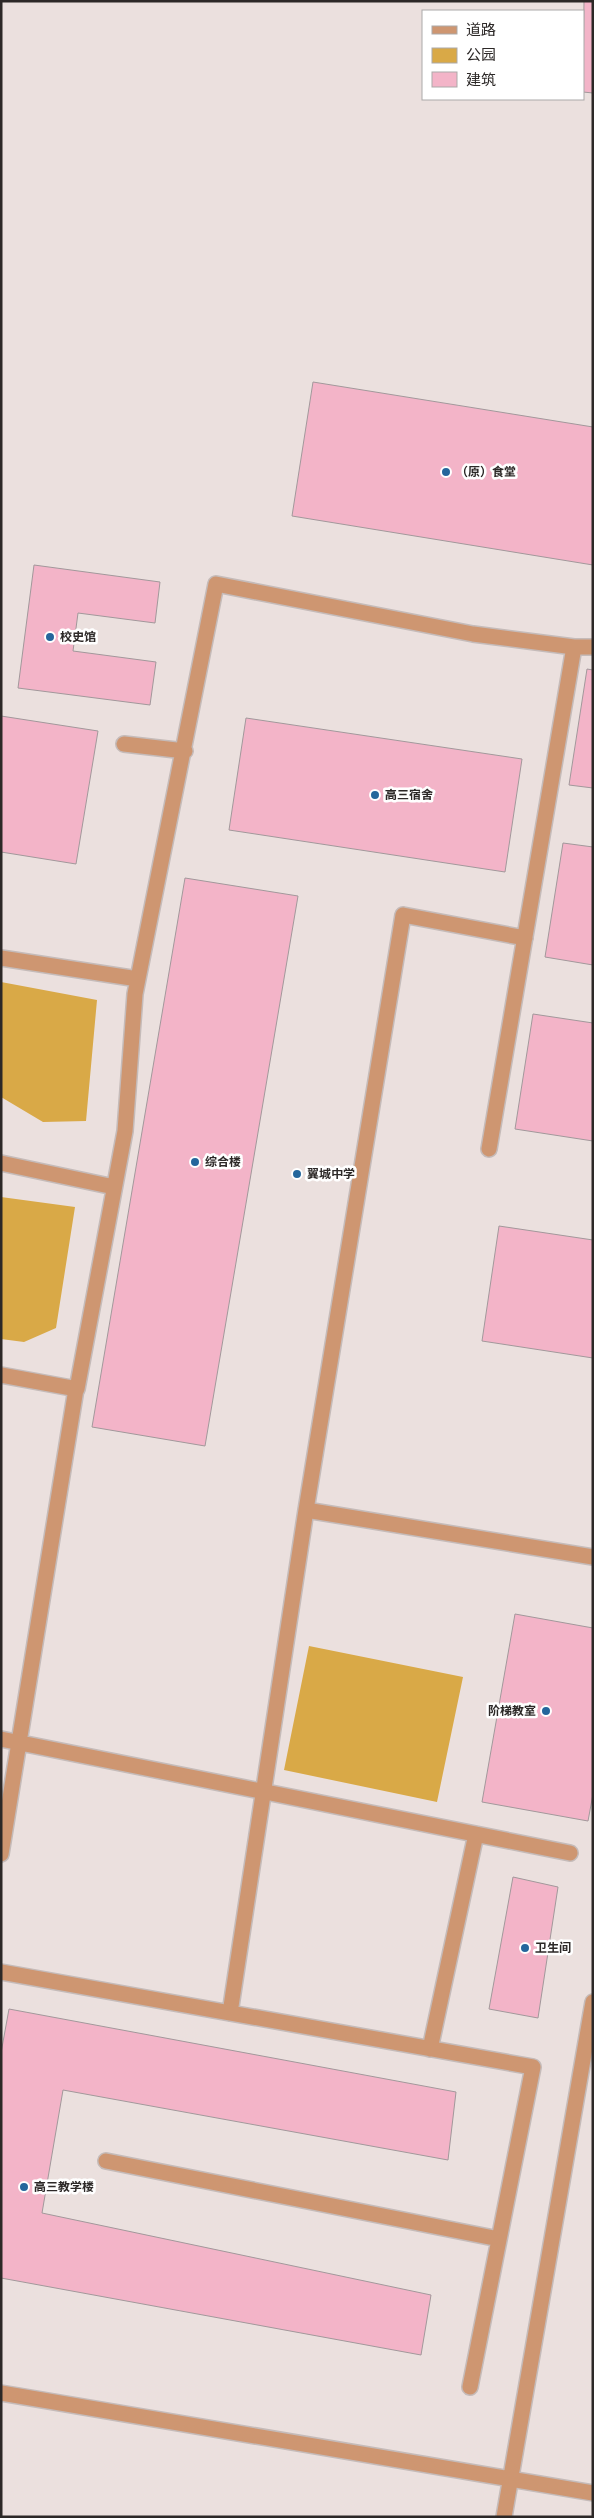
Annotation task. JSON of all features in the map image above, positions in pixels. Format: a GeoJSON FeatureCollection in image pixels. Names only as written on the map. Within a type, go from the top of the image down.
{"type":"FeatureCollection","features":[{"type":"Feature","properties":{"kind":"street"},"geometry":{"type":"LineString","coordinates":[[1,1854],[76,1389],[125,1131],[138,979],[216,584],[473,634],[574,647],[593,647]]}},
{"type":"Feature","properties":{"kind":"street"},"geometry":{"type":"LineString","coordinates":[[489,1149],[574,647]]}},
{"type":"Feature","properties":{"kind":"street"},"geometry":{"type":"LineString","coordinates":[[124,744],[184,751]]}},
{"type":"Feature","properties":{"kind":"street"},"geometry":{"type":"LineString","coordinates":[[230,2013],[306,1510],[403,915],[525,938]]}},
{"type":"Feature","properties":{"kind":"street"},"geometry":{"type":"LineString","coordinates":[[1,958],[138,979]]}},
{"type":"Feature","properties":{"kind":"street"},"geometry":{"type":"LineString","coordinates":[[1,1163],[114,1187]]}},
{"type":"Feature","properties":{"kind":"street"},"geometry":{"type":"LineString","coordinates":[[1,1375],[76,1389]]}},
{"type":"Feature","properties":{"kind":"street"},"geometry":{"type":"LineString","coordinates":[[306,1510],[593,1557]]}},
{"type":"Feature","properties":{"kind":"street"},"geometry":{"type":"LineString","coordinates":[[1,1739],[570,1853]]}},
{"type":"Feature","properties":{"kind":"street"},"geometry":{"type":"LineString","coordinates":[[430,2049],[476,1834]]}},
{"type":"Feature","properties":{"kind":"street"},"geometry":{"type":"LineString","coordinates":[[1,1972],[533,2067],[470,2387]]}},
{"type":"Feature","properties":{"kind":"street"},"geometry":{"type":"LineString","coordinates":[[504,2517],[593,2002]]}},
{"type":"Feature","properties":{"kind":"street"},"geometry":{"type":"LineString","coordinates":[[106,2161],[499,2239]]}},
{"type":"Feature","properties":{"kind":"street"},"geometry":{"type":"LineString","coordinates":[[1,2393],[593,2493]]}},
{"type":"Feature","properties":{"kind":"green space"},"geometry":{"type":"Polygon","coordinates":[[[1,982],[97,1000],[86,1121],[43,1122],[1,1097],[1,982]]]}},
{"type":"Feature","properties":{"kind":"green space"},"geometry":{"type":"Polygon","coordinates":[[[1,1197],[75,1207],[56,1328],[24,1342],[1,1339],[1,1197]]]}},
{"type":"Feature","properties":{"kind":"green space"},"geometry":{"type":"Polygon","coordinates":[[[309,1646],[463,1677],[437,1802],[284,1770],[309,1646]]]}},
{"type":"Feature","properties":{"kind":"building"},"geometry":{"type":"Polygon","coordinates":[[[584,1],[593,1],[593,93],[584,92],[584,1]]]}},
{"type":"Feature","properties":{"kind":"building","name":"（原）食堂"},"geometry":{"type":"Polygon","coordinates":[[[313,382],[593,427],[593,565],[292,516],[313,382]]]}},
{"type":"Feature","properties":{"kind":"building","name":"校史馆"},"geometry":{"type":"Polygon","coordinates":[[[34,565],[160,582],[155,623],[78,613],[73,651],[156,662],[150,705],[18,688],[34,565]]]}},
{"type":"Feature","properties":{"kind":"building"},"geometry":{"type":"Polygon","coordinates":[[[587,669],[593,670],[593,788],[569,785],[587,669]]]}},
{"type":"Feature","properties":{"kind":"building"},"geometry":{"type":"Polygon","coordinates":[[[1,716],[98,731],[76,864],[1,852],[1,716]]]}},
{"type":"Feature","properties":{"kind":"building","name":"高三宿舍"},"geometry":{"type":"Polygon","coordinates":[[[246,718],[522,759],[505,872],[229,830],[246,718]]]}},
{"type":"Feature","properties":{"kind":"building"},"geometry":{"type":"Polygon","coordinates":[[[563,843],[593,847],[593,965],[545,957],[563,843]]]}},
{"type":"Feature","properties":{"kind":"building","name":"综合楼"},"geometry":{"type":"Polygon","coordinates":[[[185,878],[298,896],[205,1446],[92,1427],[185,878]]]}},
{"type":"Feature","properties":{"kind":"building"},"geometry":{"type":"Polygon","coordinates":[[[533,1014],[593,1023],[593,1141],[515,1129],[533,1014]]]}},
{"type":"Feature","properties":{"kind":"building"},"geometry":{"type":"Polygon","coordinates":[[[499,1226],[593,1240],[593,1358],[482,1341],[499,1226]]]}},
{"type":"Feature","properties":{"kind":"building","name":"阶梯教室"},"geometry":{"type":"Polygon","coordinates":[[[515,1614],[593,1628],[593,1794],[588,1821],[482,1802],[515,1614]]]}},
{"type":"Feature","properties":{"kind":"building","name":"卫生间"},"geometry":{"type":"Polygon","coordinates":[[[513,1877],[558,1887],[538,2018],[489,2009],[513,1877]]]}},
{"type":"Feature","properties":{"kind":"building","name":"高三教学楼"},"geometry":{"type":"Polygon","coordinates":[[[9,2009],[456,2092],[448,2160],[63,2090],[42,2213],[431,2295],[421,2355],[1,2278],[1,2053],[9,2009]]]}},
{"type":"Feature","properties":{"kind":"place","name":"（原）食堂"},"geometry":{"type":"Point","coordinates":[446,472]}},
{"type":"Feature","properties":{"kind":"place","name":"校史馆"},"geometry":{"type":"Point","coordinates":[50,637]}},
{"type":"Feature","properties":{"kind":"place","name":"高三宿舍"},"geometry":{"type":"Point","coordinates":[375,795]}},
{"type":"Feature","properties":{"kind":"place","name":"综合楼"},"geometry":{"type":"Point","coordinates":[195,1162]}},
{"type":"Feature","properties":{"kind":"place","name":"翼城中学"},"geometry":{"type":"Point","coordinates":[297,1174]}},
{"type":"Feature","properties":{"kind":"place","name":"阶梯教室"},"geometry":{"type":"Point","coordinates":[546,1711]}},
{"type":"Feature","properties":{"kind":"place","name":"卫生间"},"geometry":{"type":"Point","coordinates":[525,1948]}},
{"type":"Feature","properties":{"kind":"place","name":"高三教学楼"},"geometry":{"type":"Point","coordinates":[24,2187]}}]}
